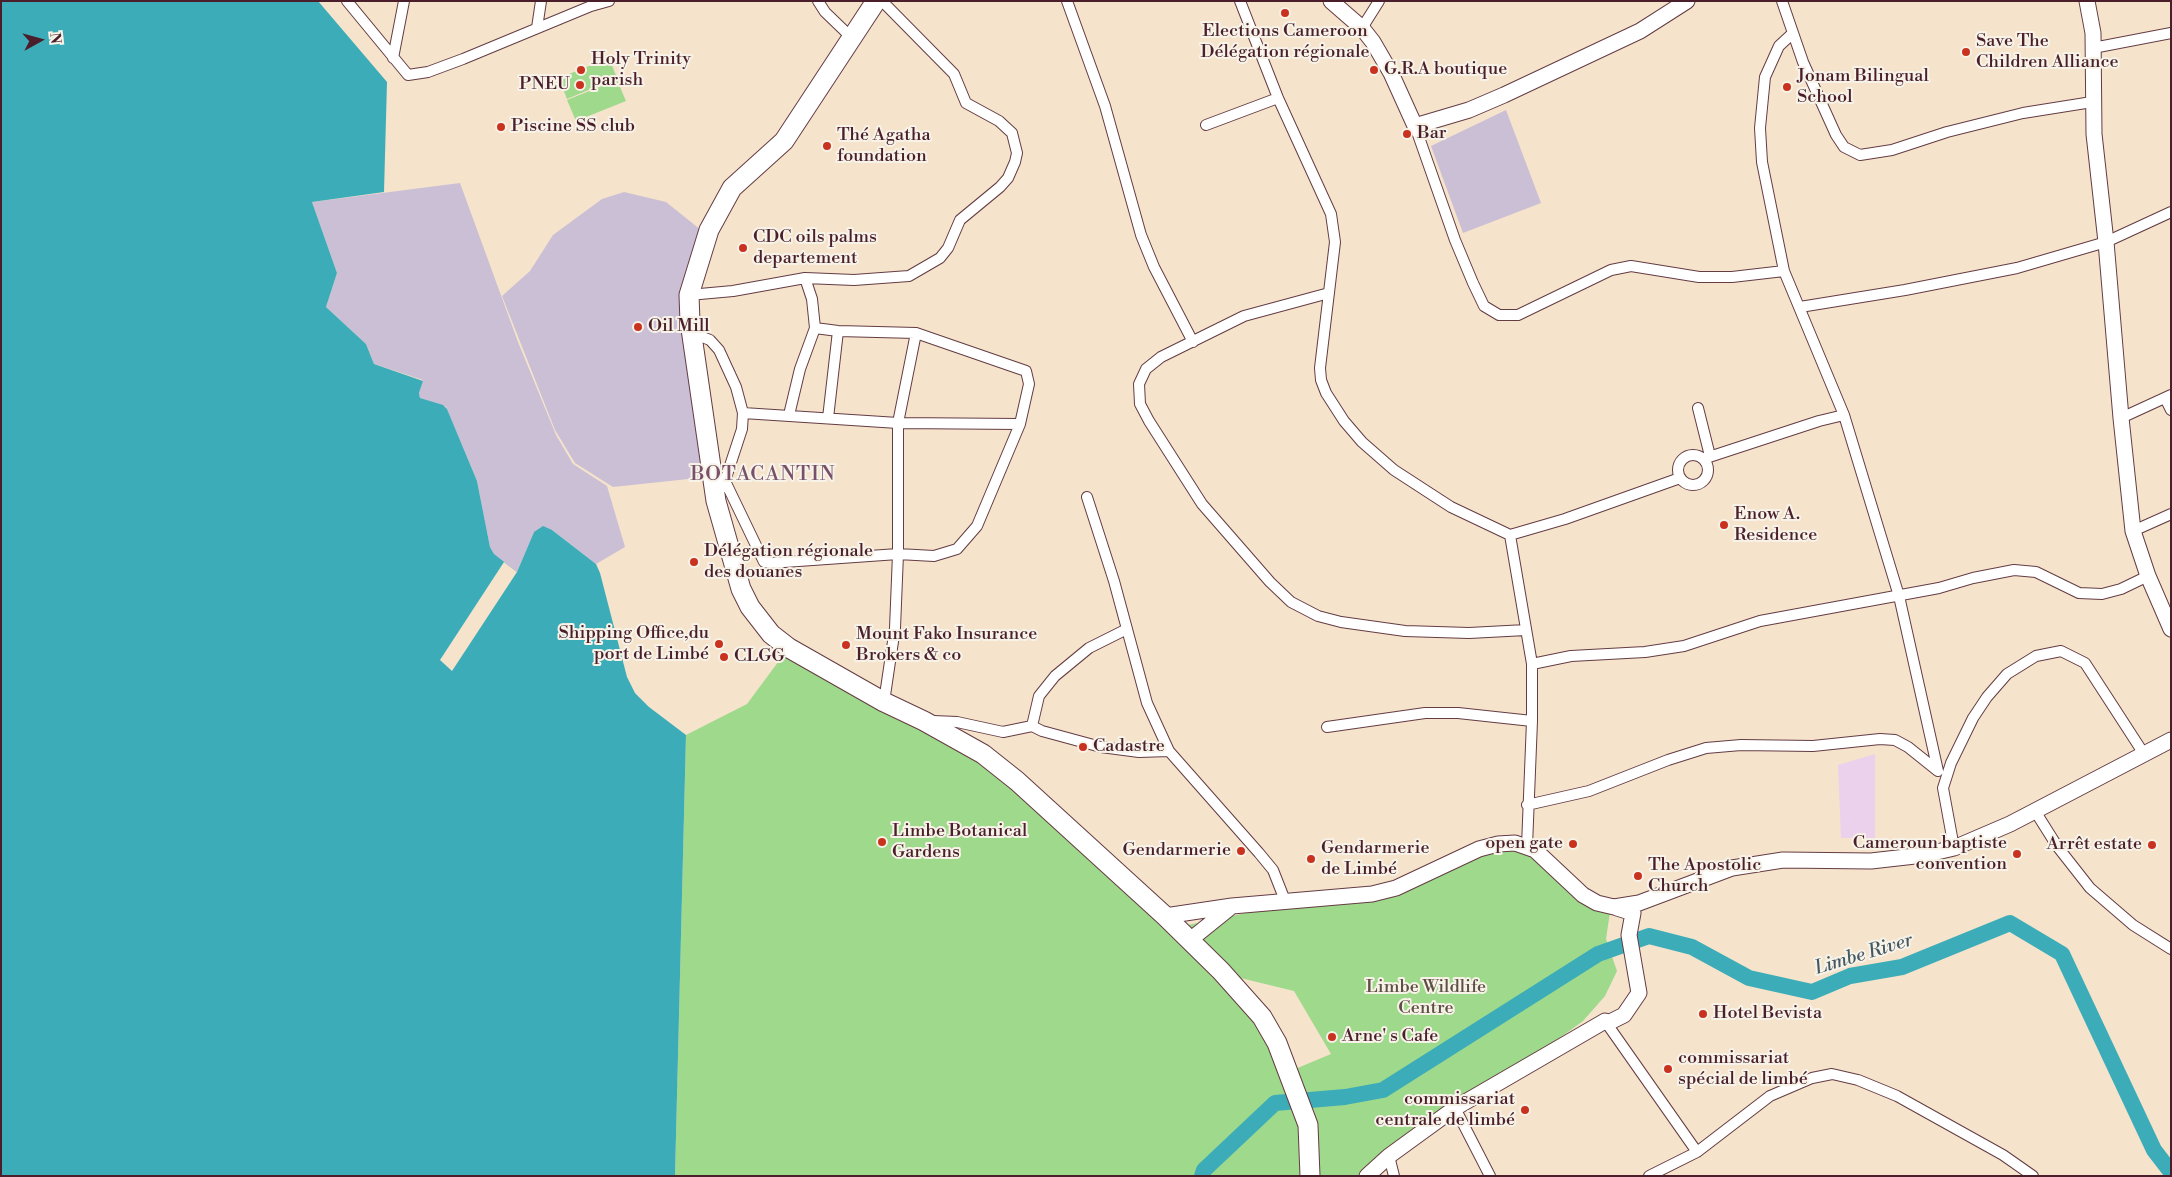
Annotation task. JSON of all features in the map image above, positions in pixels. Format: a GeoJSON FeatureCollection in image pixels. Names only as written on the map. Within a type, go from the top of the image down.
{"type":"FeatureCollection","features":[{"type":"Feature","properties":{"kind":"highway"},"geometry":{"type":"LineString","coordinates":[[876,1],[853,39],[784,141],[732,188],[709,230],[689,295],[692,333],[716,501],[741,589],[750,607],[771,634],[789,648],[884,702],[924,721],[983,754],[1017,782],[1165,916],[1221,971],[1262,1017],[1277,1043],[1308,1125],[1310,1176]]}},
{"type":"Feature","properties":{"kind":"street"},"geometry":{"type":"LineString","coordinates":[[347,1],[408,75],[428,72],[537,28],[589,4],[609,1]]}},
{"type":"Feature","properties":{"kind":"street"},"geometry":{"type":"LineString","coordinates":[[393,58],[404,1]]}},
{"type":"Feature","properties":{"kind":"street"},"geometry":{"type":"LineString","coordinates":[[537,28],[541,1]]}},
{"type":"Feature","properties":{"kind":"street"},"geometry":{"type":"LineString","coordinates":[[818,1],[825,12],[853,39]]}},
{"type":"Feature","properties":{"kind":"street"},"geometry":{"type":"LineString","coordinates":[[689,295],[733,291],[805,278],[854,280],[909,276],[921,271],[940,258],[948,248],[960,220],[1000,187],[1016,162],[1017,153],[1012,133],[1007,126],[966,103],[954,74],[882,1]]}},
{"type":"Feature","properties":{"kind":"street"},"geometry":{"type":"LineString","coordinates":[[1067,1],[1106,106],[1141,235],[1154,267],[1193,342]]}},
{"type":"Feature","properties":{"kind":"street"},"geometry":{"type":"LineString","coordinates":[[1240,1],[1278,98],[1331,214],[1334,225],[1334,250],[1320,368],[1321,380],[1326,393],[1344,421],[1362,442],[1394,470],[1451,508],[1510,535],[1565,519],[1680,478]]}},
{"type":"Feature","properties":{"kind":"street"},"geometry":{"type":"LineString","coordinates":[[1331,1],[1362,28],[1381,54],[1415,126],[1455,240],[1484,306],[1499,314],[1518,315],[1611,270],[1631,266],[1699,276],[1732,277],[1784,271]]}},
{"type":"Feature","properties":{"kind":"street"},"geometry":{"type":"LineString","coordinates":[[1362,28],[1379,1]]}},
{"type":"Feature","properties":{"kind":"street"},"geometry":{"type":"LineString","coordinates":[[1415,126],[1469,110],[1504,95],[1640,31],[1687,1]]}},
{"type":"Feature","properties":{"kind":"street"},"geometry":{"type":"LineString","coordinates":[[1782,1],[1813,85],[1836,135],[1844,147],[1860,155],[1892,150],[1948,132],[2014,115],[2092,102]]}},
{"type":"Feature","properties":{"kind":"street"},"geometry":{"type":"LineString","coordinates":[[2087,1],[2093,33],[2092,102],[2106,242],[2120,418],[2133,531],[2148,576],[2171,629]]}},
{"type":"Feature","properties":{"kind":"street"},"geometry":{"type":"LineString","coordinates":[[1793,33],[1779,46],[1765,77],[1760,128],[1762,162],[1768,196],[1784,271],[1844,415],[1899,596],[1954,848]]}},
{"type":"Feature","properties":{"kind":"street"},"geometry":{"type":"LineString","coordinates":[[2093,48],[2171,33]]}},
{"type":"Feature","properties":{"kind":"street"},"geometry":{"type":"LineString","coordinates":[[1206,125],[1278,98]]}},
{"type":"Feature","properties":{"kind":"street"},"geometry":{"type":"LineString","coordinates":[[1800,307],[1905,290],[2017,268],[2106,242],[2171,212]]}},
{"type":"Feature","properties":{"kind":"street"},"geometry":{"type":"LineString","coordinates":[[789,415],[800,369],[815,328],[812,299],[805,278]]}},
{"type":"Feature","properties":{"kind":"street"},"geometry":{"type":"LineString","coordinates":[[1329,293],[1244,316],[1161,357],[1146,369],[1139,384],[1140,404],[1149,421],[1202,504],[1270,582],[1291,602],[1318,616],[1341,622],[1406,631],[1469,633],[1526,630]]}},
{"type":"Feature","properties":{"kind":"street"},"geometry":{"type":"LineString","coordinates":[[725,481],[764,562],[898,554],[934,556],[956,549],[977,526],[1020,424],[1029,384],[1026,370],[916,333],[838,331],[815,328]]}},
{"type":"Feature","properties":{"kind":"street"},"geometry":{"type":"LineString","coordinates":[[828,418],[838,331]]}},
{"type":"Feature","properties":{"kind":"street"},"geometry":{"type":"LineString","coordinates":[[692,333],[710,340],[719,350],[736,386],[743,413],[742,429],[725,481],[716,501]]}},
{"type":"Feature","properties":{"kind":"street"},"geometry":{"type":"LineString","coordinates":[[884,702],[895,628],[898,554],[898,423],[916,333]]}},
{"type":"Feature","properties":{"kind":"street"},"geometry":{"type":"LineString","coordinates":[[2120,418],[2168,396],[2171,410]]}},
{"type":"Feature","properties":{"kind":"street"},"geometry":{"type":"LineString","coordinates":[[1698,408],[1706,457],[1708,472],[1704,481],[1696,486],[1687,484],[1680,478],[1678,469],[1682,460],[1690,456],[1706,457],[1844,415]]}},
{"type":"Feature","properties":{"kind":"street"},"geometry":{"type":"LineString","coordinates":[[743,413],[898,423],[1020,424]]}},
{"type":"Feature","properties":{"kind":"street"},"geometry":{"type":"LineString","coordinates":[[1087,497],[1147,702],[1169,751],[1259,853],[1272,870],[1286,903]]}},
{"type":"Feature","properties":{"kind":"street"},"geometry":{"type":"LineString","coordinates":[[2133,531],[2171,514]]}},
{"type":"Feature","properties":{"kind":"street"},"geometry":{"type":"LineString","coordinates":[[1510,535],[1532,664],[1532,721],[1527,805],[1527,846]]}},
{"type":"Feature","properties":{"kind":"street"},"geometry":{"type":"LineString","coordinates":[[1532,664],[1571,656],[1645,652],[1684,646],[1760,621],[1939,588],[1972,578],[2014,570],[2036,572],[2079,593],[2102,594],[2121,589],[2148,576]]}},
{"type":"Feature","properties":{"kind":"street"},"geometry":{"type":"LineString","coordinates":[[1032,726],[1039,696],[1055,676],[1089,648],[1127,629]]}},
{"type":"Feature","properties":{"kind":"street"},"geometry":{"type":"LineString","coordinates":[[1942,788],[1951,763],[1973,718],[2006,674],[2036,656],[2061,651],[2085,663],[2144,754]]}},
{"type":"Feature","properties":{"kind":"street"},"geometry":{"type":"LineString","coordinates":[[1327,727],[1424,712],[1473,714],[1532,721]]}},
{"type":"Feature","properties":{"kind":"street"},"geometry":{"type":"LineString","coordinates":[[924,721],[957,722],[1002,732],[1032,726],[1042,731],[1101,746],[1138,752],[1169,751]]}},
{"type":"Feature","properties":{"kind":"street"},"geometry":{"type":"LineString","coordinates":[[1527,805],[1588,791],[1668,760],[1706,748],[1741,745],[1813,746],[1880,739],[1895,740],[1908,747],[1938,771]]}},
{"type":"Feature","properties":{"kind":"street"},"geometry":{"type":"LineString","coordinates":[[1614,907],[1639,903],[1732,868],[1783,860],[1842,862],[1899,859],[1954,848],[2035,812],[2171,740]]}},
{"type":"Feature","properties":{"kind":"street"},"geometry":{"type":"LineString","coordinates":[[2035,812],[2057,846],[2090,888],[2133,924],[2171,949]]}},
{"type":"Feature","properties":{"kind":"street"},"geometry":{"type":"LineString","coordinates":[[1165,916],[1232,906],[1286,903],[1372,894],[1396,888],[1479,850],[1498,844],[1514,843],[1527,846],[1547,859],[1583,894],[1597,903],[1633,912],[1628,935],[1634,956],[1639,993],[1624,1015],[1610,1022],[1605,1021],[1455,1108],[1389,1156],[1366,1176]]}},
{"type":"Feature","properties":{"kind":"street"},"geometry":{"type":"LineString","coordinates":[[1190,940],[1232,906]]}},
{"type":"Feature","properties":{"kind":"street"},"geometry":{"type":"LineString","coordinates":[[1605,1021],[1697,1152]]}},
{"type":"Feature","properties":{"kind":"street"},"geometry":{"type":"LineString","coordinates":[[1649,1176],[1697,1152],[1770,1096],[1812,1078],[1832,1074],[1858,1080],[1897,1096],[2003,1155],[2034,1176]]}},
{"type":"Feature","properties":{"kind":"street"},"geometry":{"type":"LineString","coordinates":[[1455,1108],[1490,1176]]}},
{"type":"Feature","properties":{"kind":"street"},"geometry":{"type":"LineString","coordinates":[[1389,1156],[1394,1176]]}},
{"type":"Feature","properties":{"kind":"shaded area"},"geometry":{"type":"Polygon","coordinates":[[[1506,110],[1541,203],[1463,233],[1431,146],[1506,110]]]}},
{"type":"Feature","properties":{"kind":"shaded area"},"geometry":{"type":"Polygon","coordinates":[[[460,183],[518,342],[556,435],[573,464],[607,486],[625,547],[596,564],[552,530],[534,532],[517,572],[452,671],[494,554],[490,547],[477,481],[446,407],[420,398],[419,393],[423,380],[374,364],[366,344],[326,307],[337,273],[312,202],[460,183]]]}},
{"type":"Feature","properties":{"kind":"shaded area"},"geometry":{"type":"Polygon","coordinates":[[[624,192],[666,202],[706,234],[694,265],[707,477],[613,487],[575,463],[555,430],[502,296],[530,271],[553,235],[602,199],[624,192]]]}},
{"type":"Feature","properties":{"kind":"shaded area"},"geometry":{"type":"Polygon","coordinates":[[[1875,754],[1875,838],[1841,838],[1838,765],[1875,754]]]}},
{"type":"Feature","properties":{"kind":"green space"},"geometry":{"type":"Polygon","coordinates":[[[609,58],[617,78],[567,99],[559,78],[609,58]]]}},
{"type":"Feature","properties":{"kind":"green space"},"geometry":{"type":"Polygon","coordinates":[[[617,80],[626,101],[576,121],[567,100],[617,80]]]}},
{"type":"Feature","properties":{"kind":"green space","name":"Limbe Botanical Gardens"},"geometry":{"type":"Polygon","coordinates":[[[787,650],[985,757],[1178,927],[1285,905],[1382,896],[1497,845],[1514,844],[1610,912],[1606,939],[1617,971],[1605,996],[1583,1021],[1370,1176],[675,1176],[686,735],[747,704],[787,650]],[[1220,973],[1269,1029],[1288,1072],[1331,1054],[1294,991],[1220,973]]]}},
{"type":"Feature","properties":{"kind":"water"},"geometry":{"type":"Polygon","coordinates":[[[1,1],[318,1],[387,82],[384,192],[312,202],[337,273],[326,307],[366,344],[374,364],[423,381],[419,393],[420,398],[443,405],[447,409],[477,481],[490,547],[494,554],[517,572],[534,532],[543,526],[552,530],[596,564],[627,677],[635,693],[649,707],[686,735],[675,1176],[1,1176],[1,1]]]}},
{"type":"Feature","properties":{"kind":"pier"},"geometry":{"type":"Polygon","coordinates":[[[504,562],[517,572],[452,671],[440,660],[504,562]]]}},
{"type":"Feature","properties":{"kind":"waterway","name":"Limbe River"},"geometry":{"type":"LineString","coordinates":[[1202,1176],[1204,1170],[1275,1103],[1345,1097],[1383,1090],[1598,954],[1649,936],[1692,947],[1749,978],[1812,992],[1850,976],[1902,967],[2010,923],[2062,954],[2154,1150],[2171,1172]]}},
{"type":"Feature","properties":{"kind":"place","name":"Elections Cameroon Délégation régionale"},"geometry":{"type":"Point","coordinates":[1285,13]}},
{"type":"Feature","properties":{"kind":"place","name":"Save The Children Alliance"},"geometry":{"type":"Point","coordinates":[1966,52]}},
{"type":"Feature","properties":{"kind":"place","name":"Holy Trinity parish"},"geometry":{"type":"Point","coordinates":[581,70]}},
{"type":"Feature","properties":{"kind":"place","name":"G.R.A boutique"},"geometry":{"type":"Point","coordinates":[1374,70]}},
{"type":"Feature","properties":{"kind":"place","name":"PNEU"},"geometry":{"type":"Point","coordinates":[580,85]}},
{"type":"Feature","properties":{"kind":"place","name":"Jonam Bilingual School"},"geometry":{"type":"Point","coordinates":[1787,87]}},
{"type":"Feature","properties":{"kind":"place","name":"Piscine SS club"},"geometry":{"type":"Point","coordinates":[501,127]}},
{"type":"Feature","properties":{"kind":"place","name":"Bar"},"geometry":{"type":"Point","coordinates":[1407,134]}},
{"type":"Feature","properties":{"kind":"place","name":"Thé Agatha foundation"},"geometry":{"type":"Point","coordinates":[827,146]}},
{"type":"Feature","properties":{"kind":"place","name":"CDC oils palms departement"},"geometry":{"type":"Point","coordinates":[743,248]}},
{"type":"Feature","properties":{"kind":"place","name":"Oil Mill"},"geometry":{"type":"Point","coordinates":[638,327]}},
{"type":"Feature","properties":{"kind":"place","name":"Enow A. Residence"},"geometry":{"type":"Point","coordinates":[1724,525]}},
{"type":"Feature","properties":{"kind":"place","name":"Délégation régionale des douanes"},"geometry":{"type":"Point","coordinates":[694,562]}},
{"type":"Feature","properties":{"kind":"place","name":"Shipping Office,du port de Limbé"},"geometry":{"type":"Point","coordinates":[719,644]}},
{"type":"Feature","properties":{"kind":"place","name":"Mount Fako Insurance Brokers & co"},"geometry":{"type":"Point","coordinates":[846,645]}},
{"type":"Feature","properties":{"kind":"place","name":"CLGG"},"geometry":{"type":"Point","coordinates":[724,657]}},
{"type":"Feature","properties":{"kind":"place","name":"Cadastre"},"geometry":{"type":"Point","coordinates":[1083,747]}},
{"type":"Feature","properties":{"kind":"place","name":"Limbe Botanical Gardens"},"geometry":{"type":"Point","coordinates":[882,842]}},
{"type":"Feature","properties":{"kind":"place","name":"open gate"},"geometry":{"type":"Point","coordinates":[1573,844]}},
{"type":"Feature","properties":{"kind":"place","name":"Arrêt estate"},"geometry":{"type":"Point","coordinates":[2152,845]}},
{"type":"Feature","properties":{"kind":"place","name":"Gendarmerie"},"geometry":{"type":"Point","coordinates":[1241,851]}},
{"type":"Feature","properties":{"kind":"place","name":"Cameroun baptiste convention"},"geometry":{"type":"Point","coordinates":[2017,854]}},
{"type":"Feature","properties":{"kind":"place","name":"Gendarmerie de Limbé"},"geometry":{"type":"Point","coordinates":[1311,859]}},
{"type":"Feature","properties":{"kind":"place","name":"The Apostolic Church"},"geometry":{"type":"Point","coordinates":[1638,876]}},
{"type":"Feature","properties":{"kind":"place","name":"Hotel Bevista"},"geometry":{"type":"Point","coordinates":[1703,1014]}},
{"type":"Feature","properties":{"kind":"place","name":"Arne' s Cafe"},"geometry":{"type":"Point","coordinates":[1332,1037]}},
{"type":"Feature","properties":{"kind":"place","name":"commissariat spécial de limbé"},"geometry":{"type":"Point","coordinates":[1668,1069]}},
{"type":"Feature","properties":{"kind":"place","name":"commissariat centrale de limbé"},"geometry":{"type":"Point","coordinates":[1525,1110]}},
{"type":"Feature","properties":{"kind":"district","name":"BOTACANTIN"},"geometry":{"type":"Point","coordinates":[763,475]}},
{"type":"Feature","properties":{"kind":"park label","name":"Limbe Wildlife Centre"},"geometry":{"type":"Point","coordinates":[1426,998]}}]}
